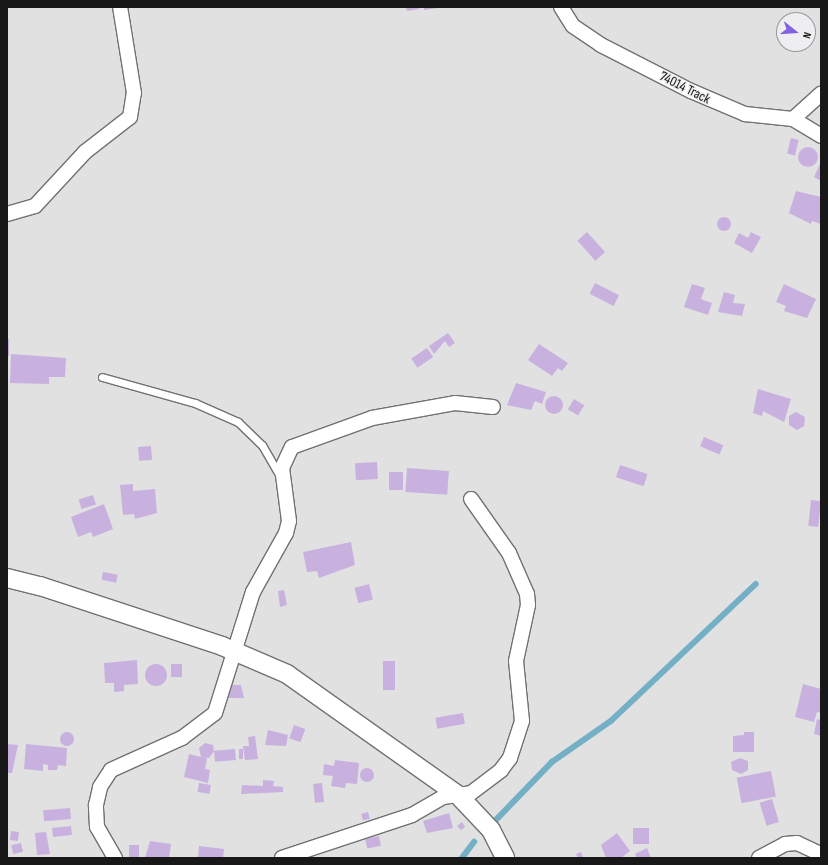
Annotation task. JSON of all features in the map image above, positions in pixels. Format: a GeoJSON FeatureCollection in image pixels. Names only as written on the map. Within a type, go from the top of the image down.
{"type":"FeatureCollection","features":[{"type":"Feature","properties":{"kind":"street"},"geometry":{"type":"LineString","coordinates":[[7,214],[35,206],[85,152],[130,117],[134,93],[120,7]]}},
{"type":"Feature","properties":{"kind":"street","name":"74014 Track"},"geometry":{"type":"LineString","coordinates":[[561,7],[573,26],[601,44],[698,95],[745,114],[793,119]]}},
{"type":"Feature","properties":{"kind":"street"},"geometry":{"type":"LineString","coordinates":[[821,94],[793,119],[821,136]]}},
{"type":"Feature","properties":{"kind":"street"},"geometry":{"type":"LineString","coordinates":[[115,858],[97,827],[96,805],[103,781],[111,770],[153,753],[206,722],[220,703],[253,592],[286,533],[288,508],[282,479],[286,456],[302,441],[372,418],[455,402],[493,407]]}},
{"type":"Feature","properties":{"kind":"street"},"geometry":{"type":"LineString","coordinates":[[282,858],[412,815],[443,797],[471,793],[501,770],[518,741],[522,721],[516,661],[528,605],[522,580],[509,552],[471,499]]}},
{"type":"Feature","properties":{"kind":"street"},"geometry":{"type":"LineString","coordinates":[[7,578],[40,586],[235,651],[288,674],[458,795],[491,830],[504,858]]}},
{"type":"Feature","properties":{"kind":"street"},"geometry":{"type":"LineString","coordinates":[[759,858],[785,844],[797,843],[821,854]]}},
{"type":"Feature","properties":{"kind":"lane"},"geometry":{"type":"LineString","coordinates":[[102,377],[195,403],[238,422],[262,445],[282,479]]}},
{"type":"Feature","properties":{"kind":"building"},"geometry":{"type":"Polygon","coordinates":[[[406,7],[419,7],[419,9],[407,11],[406,7]]]}},
{"type":"Feature","properties":{"kind":"building"},"geometry":{"type":"Polygon","coordinates":[[[424,7],[437,7],[438,8],[424,10],[424,7]]]}},
{"type":"Feature","properties":{"kind":"building"},"geometry":{"type":"Polygon","coordinates":[[[791,138],[799,140],[795,155],[787,154],[791,138]]]}},
{"type":"Feature","properties":{"kind":"building"},"geometry":{"type":"Polygon","coordinates":[[[808,147],[815,150],[818,157],[815,164],[808,167],[801,164],[798,157],[801,150],[808,147]]]}},
{"type":"Feature","properties":{"kind":"building"},"geometry":{"type":"Polygon","coordinates":[[[821,162],[821,181],[814,177],[821,162]]]}},
{"type":"Feature","properties":{"kind":"building"},"geometry":{"type":"Polygon","coordinates":[[[796,191],[821,197],[821,224],[812,221],[811,224],[789,213],[796,191]]]}},
{"type":"Feature","properties":{"kind":"building"},"geometry":{"type":"Polygon","coordinates":[[[721,217],[727,217],[731,221],[731,227],[727,231],[721,231],[717,227],[717,221],[721,217]]]}},
{"type":"Feature","properties":{"kind":"building"},"geometry":{"type":"Polygon","coordinates":[[[587,232],[605,252],[595,261],[577,241],[587,232]]]}},
{"type":"Feature","properties":{"kind":"building"},"geometry":{"type":"Polygon","coordinates":[[[751,232],[761,237],[752,253],[734,243],[739,233],[748,238],[751,232]]]}},
{"type":"Feature","properties":{"kind":"building"},"geometry":{"type":"Polygon","coordinates":[[[595,283],[619,295],[614,306],[590,294],[595,283]]]}},
{"type":"Feature","properties":{"kind":"building"},"geometry":{"type":"Polygon","coordinates":[[[692,284],[705,288],[701,299],[712,303],[708,315],[684,307],[692,284]]]}},
{"type":"Feature","properties":{"kind":"building"},"geometry":{"type":"Polygon","coordinates":[[[784,284],[816,299],[807,318],[784,311],[786,306],[776,302],[784,284]]]}},
{"type":"Feature","properties":{"kind":"building"},"geometry":{"type":"Polygon","coordinates":[[[724,292],[735,295],[733,303],[745,304],[742,316],[718,312],[724,292]]]}},
{"type":"Feature","properties":{"kind":"building"},"geometry":{"type":"Polygon","coordinates":[[[448,333],[455,343],[449,347],[445,341],[434,354],[429,346],[448,333]]]}},
{"type":"Feature","properties":{"kind":"building"},"geometry":{"type":"Polygon","coordinates":[[[7,339],[9,339],[9,356],[7,356],[7,339]]]}},
{"type":"Feature","properties":{"kind":"building"},"geometry":{"type":"Polygon","coordinates":[[[539,344],[568,363],[562,371],[558,368],[552,376],[528,360],[539,344]]]}},
{"type":"Feature","properties":{"kind":"building"},"geometry":{"type":"Polygon","coordinates":[[[427,348],[433,357],[417,368],[411,359],[427,348]]]}},
{"type":"Feature","properties":{"kind":"building"},"geometry":{"type":"Polygon","coordinates":[[[11,354],[66,358],[65,377],[49,377],[49,384],[10,383],[11,354]]]}},
{"type":"Feature","properties":{"kind":"building"},"geometry":{"type":"Polygon","coordinates":[[[516,383],[546,392],[542,404],[535,401],[531,410],[507,405],[516,383]]]}},
{"type":"Feature","properties":{"kind":"building"},"geometry":{"type":"Polygon","coordinates":[[[758,389],[791,399],[784,422],[763,411],[762,416],[753,413],[758,389]]]}},
{"type":"Feature","properties":{"kind":"building"},"geometry":{"type":"Polygon","coordinates":[[[550,396],[558,396],[563,401],[561,412],[558,414],[550,414],[545,409],[545,401],[550,396]]]}},
{"type":"Feature","properties":{"kind":"building"},"geometry":{"type":"Polygon","coordinates":[[[574,399],[584,405],[578,415],[568,409],[574,399]]]}},
{"type":"Feature","properties":{"kind":"building"},"geometry":{"type":"Polygon","coordinates":[[[796,412],[805,417],[804,426],[797,430],[789,425],[789,416],[796,412]]]}},
{"type":"Feature","properties":{"kind":"building"},"geometry":{"type":"Polygon","coordinates":[[[704,437],[723,445],[719,454],[700,446],[704,437]]]}},
{"type":"Feature","properties":{"kind":"building"},"geometry":{"type":"Polygon","coordinates":[[[151,446],[152,460],[139,461],[138,447],[151,446]]]}},
{"type":"Feature","properties":{"kind":"building"},"geometry":{"type":"Polygon","coordinates":[[[377,462],[378,479],[356,480],[355,463],[377,462]]]}},
{"type":"Feature","properties":{"kind":"building"},"geometry":{"type":"Polygon","coordinates":[[[620,465],[648,474],[644,486],[616,477],[620,465]]]}},
{"type":"Feature","properties":{"kind":"building"},"geometry":{"type":"Polygon","coordinates":[[[407,468],[449,471],[447,495],[405,492],[407,468]]]}},
{"type":"Feature","properties":{"kind":"building"},"geometry":{"type":"Polygon","coordinates":[[[389,472],[403,472],[403,490],[389,490],[389,472]]]}},
{"type":"Feature","properties":{"kind":"building"},"geometry":{"type":"Polygon","coordinates":[[[133,484],[133,491],[155,489],[157,513],[135,519],[134,514],[123,515],[120,485],[133,484]]]}},
{"type":"Feature","properties":{"kind":"building"},"geometry":{"type":"Polygon","coordinates":[[[93,495],[96,505],[82,509],[79,499],[93,495]]]}},
{"type":"Feature","properties":{"kind":"building"},"geometry":{"type":"Polygon","coordinates":[[[811,500],[821,501],[818,527],[808,526],[811,500]]]}},
{"type":"Feature","properties":{"kind":"building"},"geometry":{"type":"Polygon","coordinates":[[[104,504],[113,529],[93,537],[91,532],[78,537],[71,517],[104,504]]]}},
{"type":"Feature","properties":{"kind":"building"},"geometry":{"type":"Polygon","coordinates":[[[351,542],[355,565],[319,578],[317,571],[307,572],[303,552],[351,542]]]}},
{"type":"Feature","properties":{"kind":"building"},"geometry":{"type":"Polygon","coordinates":[[[103,572],[118,575],[116,583],[101,580],[103,572]]]}},
{"type":"Feature","properties":{"kind":"building"},"geometry":{"type":"Polygon","coordinates":[[[369,584],[373,600],[358,603],[354,588],[369,584]]]}},
{"type":"Feature","properties":{"kind":"building"},"geometry":{"type":"Polygon","coordinates":[[[284,590],[287,605],[280,607],[278,591],[284,590]]]}},
{"type":"Feature","properties":{"kind":"building"},"geometry":{"type":"Polygon","coordinates":[[[137,660],[138,684],[124,685],[124,691],[114,692],[114,683],[105,683],[104,663],[137,660]]]}},
{"type":"Feature","properties":{"kind":"building"},"geometry":{"type":"Polygon","coordinates":[[[383,661],[395,661],[395,690],[383,690],[383,661]]]}},
{"type":"Feature","properties":{"kind":"building"},"geometry":{"type":"Polygon","coordinates":[[[156,664],[164,667],[167,675],[164,683],[156,686],[148,683],[145,675],[148,667],[156,664]]]}},
{"type":"Feature","properties":{"kind":"building"},"geometry":{"type":"Polygon","coordinates":[[[171,664],[182,664],[182,677],[171,677],[171,664]]]}},
{"type":"Feature","properties":{"kind":"building"},"geometry":{"type":"Polygon","coordinates":[[[803,684],[821,689],[821,713],[817,712],[814,722],[795,717],[803,684]]]}},
{"type":"Feature","properties":{"kind":"building"},"geometry":{"type":"Polygon","coordinates":[[[229,685],[241,685],[244,698],[227,698],[229,685]]]}},
{"type":"Feature","properties":{"kind":"building"},"geometry":{"type":"Polygon","coordinates":[[[463,713],[465,724],[437,729],[435,718],[463,713]]]}},
{"type":"Feature","properties":{"kind":"building"},"geometry":{"type":"Polygon","coordinates":[[[817,719],[821,720],[821,736],[814,734],[817,719]]]}},
{"type":"Feature","properties":{"kind":"building"},"geometry":{"type":"Polygon","coordinates":[[[294,725],[305,729],[300,742],[289,738],[294,725]]]}},
{"type":"Feature","properties":{"kind":"building"},"geometry":{"type":"Polygon","coordinates":[[[268,730],[288,735],[286,746],[265,745],[268,730]]]}},
{"type":"Feature","properties":{"kind":"building"},"geometry":{"type":"Polygon","coordinates":[[[64,732],[70,732],[74,736],[74,742],[70,746],[64,746],[60,742],[60,736],[64,732]]]}},
{"type":"Feature","properties":{"kind":"building"},"geometry":{"type":"Polygon","coordinates":[[[744,732],[754,732],[754,752],[733,752],[733,736],[744,735],[744,732]]]}},
{"type":"Feature","properties":{"kind":"building"},"geometry":{"type":"Polygon","coordinates":[[[255,736],[258,759],[245,760],[243,746],[249,746],[248,737],[255,736]]]}},
{"type":"Feature","properties":{"kind":"building"},"geometry":{"type":"Polygon","coordinates":[[[205,743],[213,745],[214,751],[209,758],[203,757],[207,758],[205,769],[210,770],[208,783],[184,777],[189,754],[201,757],[199,748],[205,743]]]}},
{"type":"Feature","properties":{"kind":"building"},"geometry":{"type":"Polygon","coordinates":[[[7,744],[18,745],[12,773],[7,773],[7,744]]]}},
{"type":"Feature","properties":{"kind":"building"},"geometry":{"type":"Polygon","coordinates":[[[26,744],[67,748],[66,766],[58,765],[57,770],[48,770],[48,765],[43,764],[43,771],[24,769],[26,744]]]}},
{"type":"Feature","properties":{"kind":"building"},"geometry":{"type":"Polygon","coordinates":[[[235,749],[236,760],[215,762],[214,751],[235,749]]]}},
{"type":"Feature","properties":{"kind":"building"},"geometry":{"type":"Polygon","coordinates":[[[239,749],[243,749],[243,759],[239,759],[239,749]]]}},
{"type":"Feature","properties":{"kind":"building"},"geometry":{"type":"Polygon","coordinates":[[[740,758],[748,761],[748,770],[741,774],[732,770],[731,762],[740,758]]]}},
{"type":"Feature","properties":{"kind":"building"},"geometry":{"type":"Polygon","coordinates":[[[335,760],[359,763],[357,784],[346,783],[345,788],[331,786],[333,776],[323,775],[324,764],[334,766],[335,760]]]}},
{"type":"Feature","properties":{"kind":"building"},"geometry":{"type":"Polygon","coordinates":[[[367,768],[372,770],[374,775],[372,780],[367,782],[362,780],[360,775],[362,770],[367,768]]]}},
{"type":"Feature","properties":{"kind":"building"},"geometry":{"type":"Polygon","coordinates":[[[771,771],[776,797],[742,803],[737,778],[771,771]]]}},
{"type":"Feature","properties":{"kind":"building"},"geometry":{"type":"Polygon","coordinates":[[[263,780],[274,781],[273,786],[283,787],[283,792],[241,794],[242,785],[263,786],[263,780]]]}},
{"type":"Feature","properties":{"kind":"building"},"geometry":{"type":"Polygon","coordinates":[[[199,783],[211,785],[209,794],[198,792],[199,783]]]}},
{"type":"Feature","properties":{"kind":"building"},"geometry":{"type":"Polygon","coordinates":[[[322,783],[324,802],[315,803],[313,784],[322,783]]]}},
{"type":"Feature","properties":{"kind":"building"},"geometry":{"type":"Polygon","coordinates":[[[772,799],[779,822],[767,826],[760,803],[772,799]]]}},
{"type":"Feature","properties":{"kind":"building"},"geometry":{"type":"Polygon","coordinates":[[[70,808],[71,819],[44,821],[43,810],[70,808]]]}},
{"type":"Feature","properties":{"kind":"building"},"geometry":{"type":"Polygon","coordinates":[[[368,812],[370,819],[363,820],[361,814],[368,812]]]}},
{"type":"Feature","properties":{"kind":"building"},"geometry":{"type":"Polygon","coordinates":[[[449,813],[453,828],[427,833],[423,821],[449,813]]]}},
{"type":"Feature","properties":{"kind":"building"},"geometry":{"type":"Polygon","coordinates":[[[462,822],[465,827],[461,830],[457,826],[462,822]]]}},
{"type":"Feature","properties":{"kind":"building"},"geometry":{"type":"Polygon","coordinates":[[[71,826],[72,835],[53,837],[52,828],[71,826]]]}},
{"type":"Feature","properties":{"kind":"building"},"geometry":{"type":"Polygon","coordinates":[[[633,828],[649,828],[649,844],[633,844],[633,828]]]}},
{"type":"Feature","properties":{"kind":"building"},"geometry":{"type":"Polygon","coordinates":[[[11,831],[19,832],[18,841],[10,840],[11,831]]]}},
{"type":"Feature","properties":{"kind":"building"},"geometry":{"type":"Polygon","coordinates":[[[46,832],[50,854],[37,855],[35,833],[46,832]]]}},
{"type":"Feature","properties":{"kind":"building"},"geometry":{"type":"Polygon","coordinates":[[[617,833],[630,851],[621,858],[606,858],[601,845],[617,833]]]}},
{"type":"Feature","properties":{"kind":"building"},"geometry":{"type":"Polygon","coordinates":[[[379,836],[381,846],[367,848],[365,839],[379,836]]]}},
{"type":"Feature","properties":{"kind":"building"},"geometry":{"type":"Polygon","coordinates":[[[150,841],[171,844],[169,858],[145,858],[150,841]]]}},
{"type":"Feature","properties":{"kind":"building"},"geometry":{"type":"Polygon","coordinates":[[[21,843],[23,852],[13,854],[11,845],[21,843]]]}},
{"type":"Feature","properties":{"kind":"building"},"geometry":{"type":"Polygon","coordinates":[[[129,845],[139,845],[139,858],[129,858],[129,845]]]}},
{"type":"Feature","properties":{"kind":"building"},"geometry":{"type":"Polygon","coordinates":[[[199,846],[224,849],[223,858],[198,858],[199,846]]]}},
{"type":"Feature","properties":{"kind":"building"},"geometry":{"type":"Polygon","coordinates":[[[647,848],[651,858],[637,858],[635,854],[647,848]]]}},
{"type":"Feature","properties":{"kind":"building"},"geometry":{"type":"Polygon","coordinates":[[[581,852],[583,857],[578,858],[576,854],[581,852]]]}},
{"type":"Feature","properties":{"kind":"waterway"},"geometry":{"type":"LineString","coordinates":[[495,821],[552,762],[611,721],[756,584]]}},
{"type":"Feature","properties":{"kind":"waterway"},"geometry":{"type":"LineString","coordinates":[[462,858],[474,842]]}}]}
